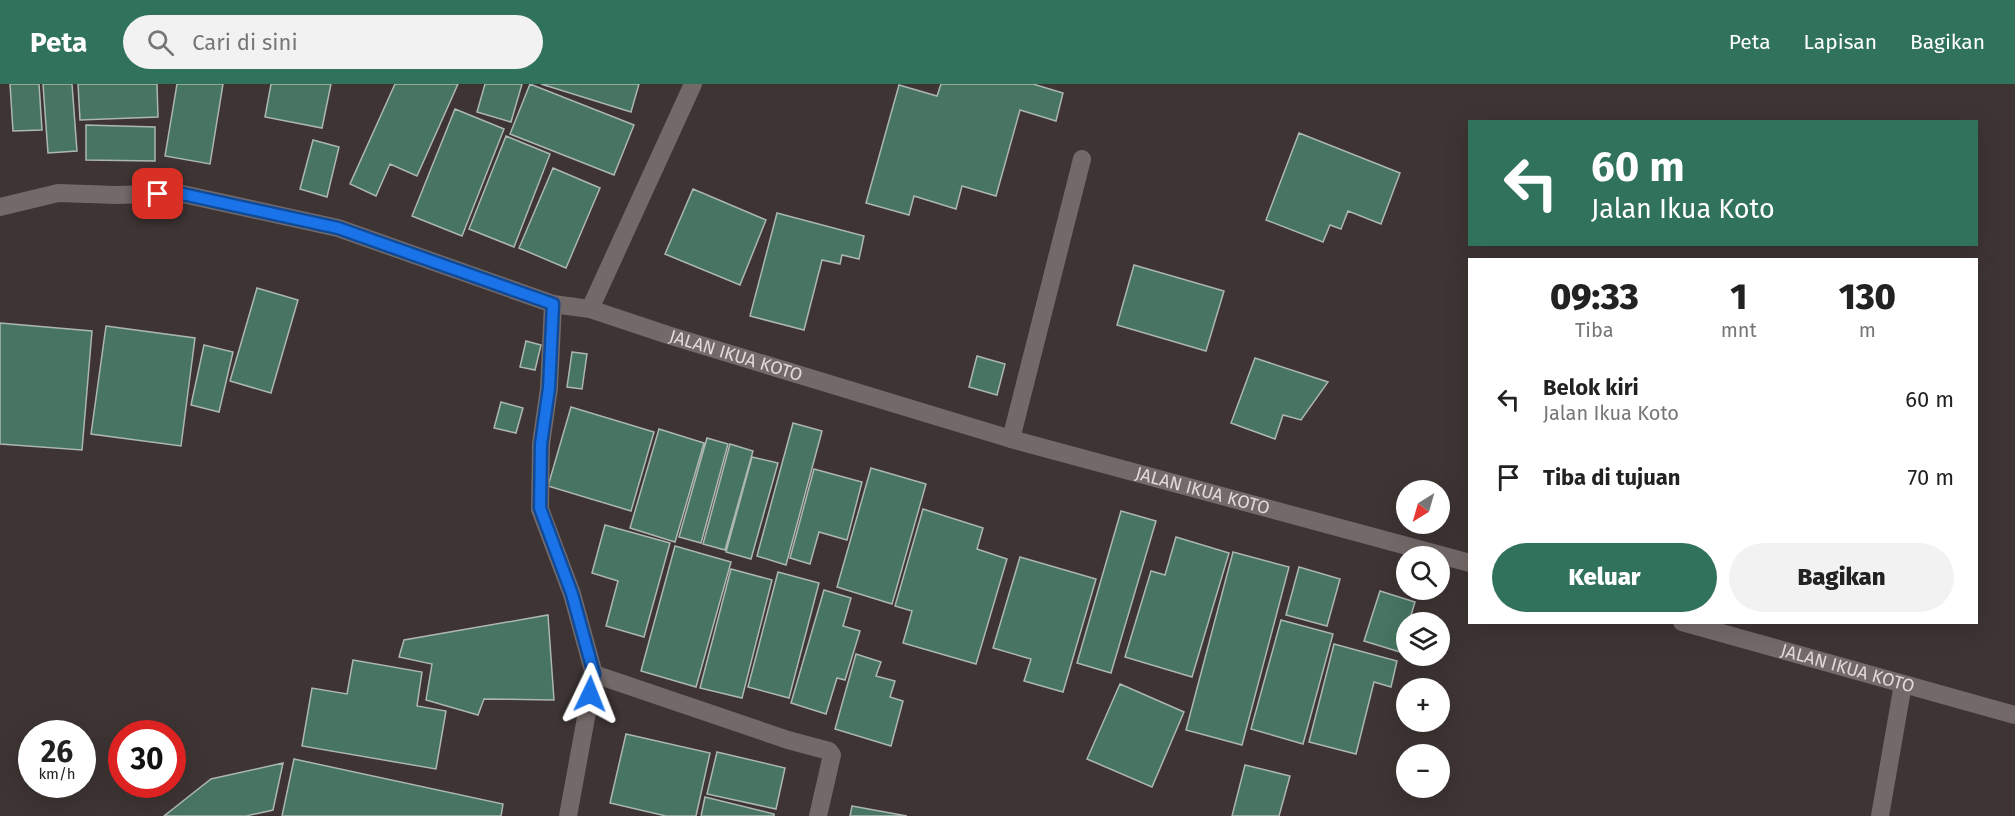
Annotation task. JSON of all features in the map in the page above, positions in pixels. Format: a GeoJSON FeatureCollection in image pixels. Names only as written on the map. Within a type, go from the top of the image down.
{"type":"FeatureCollection","features":[{"type":"Feature","properties":{"kind":"street"},"geometry":{"type":"LineString","coordinates":[[590,309],[693,84]]}},
{"type":"Feature","properties":{"kind":"street"},"geometry":{"type":"LineString","coordinates":[[1011,439],[1082,159]]}},
{"type":"Feature","properties":{"kind":"street","name":"JALAN IKUA KOTO"},"geometry":{"type":"LineString","coordinates":[[0,207],[58,193],[117,195],[178,193],[338,228],[553,304],[590,309],[679,339],[1011,439],[1468,562]]}},
{"type":"Feature","properties":{"kind":"street"},"geometry":{"type":"LineString","coordinates":[[553,304],[549,388],[541,444],[540,508],[572,594],[594,674],[568,816]]}},
{"type":"Feature","properties":{"kind":"street","name":"JALAN IKUA KOTO"},"geometry":{"type":"LineString","coordinates":[[1689,624],[2015,715]]}},
{"type":"Feature","properties":{"kind":"street"},"geometry":{"type":"LineString","coordinates":[[594,674],[788,740],[829,751],[832,755],[818,816]]}},
{"type":"Feature","properties":{"kind":"street"},"geometry":{"type":"LineString","coordinates":[[1880,816],[1903,684]]}},
{"type":"Feature","properties":{"kind":"building"},"geometry":{"type":"Polygon","coordinates":[[[10,84],[39,84],[42,130],[13,131],[10,84]]]}},
{"type":"Feature","properties":{"kind":"building"},"geometry":{"type":"Polygon","coordinates":[[[43,84],[72,84],[77,151],[48,153],[43,84]]]}},
{"type":"Feature","properties":{"kind":"building"},"geometry":{"type":"Polygon","coordinates":[[[78,84],[157,84],[158,117],[80,120],[78,84]]]}},
{"type":"Feature","properties":{"kind":"building"},"geometry":{"type":"Polygon","coordinates":[[[177,84],[223,84],[210,164],[165,156],[177,84]]]}},
{"type":"Feature","properties":{"kind":"building"},"geometry":{"type":"Polygon","coordinates":[[[271,84],[331,84],[322,128],[265,117],[271,84]]]}},
{"type":"Feature","properties":{"kind":"building"},"geometry":{"type":"Polygon","coordinates":[[[395,84],[458,84],[417,176],[390,164],[376,196],[350,184],[395,84]]]}},
{"type":"Feature","properties":{"kind":"building"},"geometry":{"type":"Polygon","coordinates":[[[485,84],[522,84],[511,122],[477,112],[485,84]]]}},
{"type":"Feature","properties":{"kind":"building"},"geometry":{"type":"Polygon","coordinates":[[[530,84],[634,125],[614,175],[510,134],[530,84]]]}},
{"type":"Feature","properties":{"kind":"building"},"geometry":{"type":"Polygon","coordinates":[[[541,84],[639,84],[631,112],[541,84]]]}},
{"type":"Feature","properties":{"kind":"building"},"geometry":{"type":"Polygon","coordinates":[[[941,84],[1033,84],[1063,93],[1056,121],[1020,110],[996,196],[962,186],[956,209],[914,196],[909,215],[866,203],[899,85],[937,96],[941,84]]]}},
{"type":"Feature","properties":{"kind":"building"},"geometry":{"type":"Polygon","coordinates":[[[455,109],[504,129],[462,236],[412,216],[455,109]]]}},
{"type":"Feature","properties":{"kind":"building"},"geometry":{"type":"Polygon","coordinates":[[[86,125],[155,127],[155,161],[86,160],[86,125]]]}},
{"type":"Feature","properties":{"kind":"building"},"geometry":{"type":"Polygon","coordinates":[[[1299,133],[1400,173],[1381,224],[1348,211],[1341,229],[1330,225],[1323,242],[1266,220],[1299,133]]]}},
{"type":"Feature","properties":{"kind":"building"},"geometry":{"type":"Polygon","coordinates":[[[506,136],[550,154],[514,247],[469,229],[506,136]]]}},
{"type":"Feature","properties":{"kind":"building"},"geometry":{"type":"Polygon","coordinates":[[[313,140],[339,147],[327,197],[300,189],[313,140]]]}},
{"type":"Feature","properties":{"kind":"building"},"geometry":{"type":"Polygon","coordinates":[[[553,168],[600,188],[566,268],[519,248],[553,168]]]}},
{"type":"Feature","properties":{"kind":"building"},"geometry":{"type":"Polygon","coordinates":[[[693,189],[766,220],[740,285],[665,254],[693,189]]]}},
{"type":"Feature","properties":{"kind":"building"},"geometry":{"type":"Polygon","coordinates":[[[777,213],[864,236],[859,259],[842,255],[840,264],[822,260],[804,330],[750,316],[777,213]]]}},
{"type":"Feature","properties":{"kind":"building"},"geometry":{"type":"Polygon","coordinates":[[[1134,265],[1224,291],[1206,351],[1117,325],[1134,265]]]}},
{"type":"Feature","properties":{"kind":"building"},"geometry":{"type":"Polygon","coordinates":[[[257,288],[298,300],[271,393],[230,381],[257,288]]]}},
{"type":"Feature","properties":{"kind":"building"},"geometry":{"type":"Polygon","coordinates":[[[0,323],[92,331],[82,450],[0,444],[0,323]]]}},
{"type":"Feature","properties":{"kind":"building"},"geometry":{"type":"Polygon","coordinates":[[[106,326],[195,338],[181,446],[91,434],[106,326]]]}},
{"type":"Feature","properties":{"kind":"building"},"geometry":{"type":"Polygon","coordinates":[[[526,341],[541,345],[535,370],[520,367],[526,341]]]}},
{"type":"Feature","properties":{"kind":"building"},"geometry":{"type":"Polygon","coordinates":[[[204,345],[233,352],[219,412],[191,405],[204,345]]]}},
{"type":"Feature","properties":{"kind":"building"},"geometry":{"type":"Polygon","coordinates":[[[572,352],[587,354],[582,389],[567,387],[572,352]]]}},
{"type":"Feature","properties":{"kind":"building"},"geometry":{"type":"Polygon","coordinates":[[[977,356],[1005,364],[997,395],[969,387],[977,356]]]}},
{"type":"Feature","properties":{"kind":"building"},"geometry":{"type":"Polygon","coordinates":[[[1255,358],[1328,382],[1301,420],[1283,415],[1275,439],[1231,423],[1255,358]]]}},
{"type":"Feature","properties":{"kind":"building"},"geometry":{"type":"Polygon","coordinates":[[[501,402],[523,408],[516,433],[494,428],[501,402]]]}},
{"type":"Feature","properties":{"kind":"building"},"geometry":{"type":"Polygon","coordinates":[[[571,407],[654,432],[631,511],[548,486],[571,407]]]}},
{"type":"Feature","properties":{"kind":"building"},"geometry":{"type":"Polygon","coordinates":[[[793,423],[822,431],[786,565],[757,556],[793,423]]]}},
{"type":"Feature","properties":{"kind":"building"},"geometry":{"type":"Polygon","coordinates":[[[659,429],[704,443],[675,542],[630,528],[659,429]]]}},
{"type":"Feature","properties":{"kind":"building"},"geometry":{"type":"Polygon","coordinates":[[[707,438],[728,444],[701,543],[679,537],[707,438]]]}},
{"type":"Feature","properties":{"kind":"building"},"geometry":{"type":"Polygon","coordinates":[[[730,444],[753,451],[725,550],[703,544],[730,444]]]}},
{"type":"Feature","properties":{"kind":"building"},"geometry":{"type":"Polygon","coordinates":[[[752,457],[778,463],[751,559],[726,552],[752,457]]]}},
{"type":"Feature","properties":{"kind":"building"},"geometry":{"type":"Polygon","coordinates":[[[871,468],[926,484],[892,604],[837,587],[871,468]]]}},
{"type":"Feature","properties":{"kind":"building"},"geometry":{"type":"Polygon","coordinates":[[[814,469],[862,482],[847,540],[819,532],[810,564],[790,558],[814,469]]]}},
{"type":"Feature","properties":{"kind":"building"},"geometry":{"type":"Polygon","coordinates":[[[923,509],[983,528],[977,549],[1007,559],[976,664],[903,643],[912,611],[895,606],[923,509]]]}},
{"type":"Feature","properties":{"kind":"building"},"geometry":{"type":"Polygon","coordinates":[[[1121,511],[1156,521],[1111,673],[1077,663],[1121,511]]]}},
{"type":"Feature","properties":{"kind":"building"},"geometry":{"type":"Polygon","coordinates":[[[605,525],[670,543],[644,637],[606,626],[618,581],[592,573],[605,525]]]}},
{"type":"Feature","properties":{"kind":"building"},"geometry":{"type":"Polygon","coordinates":[[[1176,537],[1229,553],[1192,677],[1125,657],[1151,571],[1165,575],[1176,537]]]}},
{"type":"Feature","properties":{"kind":"building"},"geometry":{"type":"Polygon","coordinates":[[[675,546],[731,562],[696,687],[641,671],[675,546]]]}},
{"type":"Feature","properties":{"kind":"building"},"geometry":{"type":"Polygon","coordinates":[[[1233,552],[1289,567],[1242,745],[1186,730],[1233,552]]]}},
{"type":"Feature","properties":{"kind":"building"},"geometry":{"type":"Polygon","coordinates":[[[1020,557],[1096,579],[1063,692],[1024,681],[1031,659],[993,648],[1020,557]]]}},
{"type":"Feature","properties":{"kind":"building"},"geometry":{"type":"Polygon","coordinates":[[[1299,567],[1340,579],[1327,626],[1286,615],[1299,567]]]}},
{"type":"Feature","properties":{"kind":"building"},"geometry":{"type":"Polygon","coordinates":[[[731,569],[772,580],[742,698],[700,688],[731,569]]]}},
{"type":"Feature","properties":{"kind":"building"},"geometry":{"type":"Polygon","coordinates":[[[778,572],[819,583],[789,698],[748,687],[778,572]]]}},
{"type":"Feature","properties":{"kind":"building"},"geometry":{"type":"Polygon","coordinates":[[[824,590],[851,598],[843,626],[860,631],[845,680],[837,678],[826,714],[791,703],[824,590]]]}},
{"type":"Feature","properties":{"kind":"building"},"geometry":{"type":"Polygon","coordinates":[[[1380,591],[1396,596],[1396,600],[1415,602],[1412,612],[1396,612],[1396,651],[1364,641],[1380,591]]]}},
{"type":"Feature","properties":{"kind":"building"},"geometry":{"type":"Polygon","coordinates":[[[548,615],[554,700],[484,699],[478,715],[426,700],[432,664],[399,657],[404,640],[548,615]]]}},
{"type":"Feature","properties":{"kind":"building"},"geometry":{"type":"Polygon","coordinates":[[[1281,620],[1333,634],[1303,744],[1251,729],[1281,620]]]}},
{"type":"Feature","properties":{"kind":"building"},"geometry":{"type":"Polygon","coordinates":[[[1334,644],[1396,661],[1391,687],[1374,682],[1356,754],[1309,742],[1334,644]]]}},
{"type":"Feature","properties":{"kind":"building"},"geometry":{"type":"Polygon","coordinates":[[[856,654],[881,662],[876,676],[895,681],[890,697],[903,701],[891,746],[835,729],[856,654]]]}},
{"type":"Feature","properties":{"kind":"building"},"geometry":{"type":"Polygon","coordinates":[[[353,660],[422,672],[417,706],[446,711],[436,769],[302,746],[312,688],[347,694],[353,660]]]}},
{"type":"Feature","properties":{"kind":"building"},"geometry":{"type":"Polygon","coordinates":[[[1120,684],[1184,712],[1152,787],[1087,759],[1120,684]]]}},
{"type":"Feature","properties":{"kind":"building"},"geometry":{"type":"Polygon","coordinates":[[[626,734],[710,753],[696,816],[666,816],[610,803],[626,734]]]}},
{"type":"Feature","properties":{"kind":"building"},"geometry":{"type":"Polygon","coordinates":[[[717,752],[785,768],[776,809],[707,794],[717,752]]]}},
{"type":"Feature","properties":{"kind":"building"},"geometry":{"type":"Polygon","coordinates":[[[294,759],[503,804],[501,816],[282,816],[294,759]]]}},
{"type":"Feature","properties":{"kind":"building"},"geometry":{"type":"Polygon","coordinates":[[[283,763],[273,810],[246,816],[164,816],[211,779],[283,763]]]}},
{"type":"Feature","properties":{"kind":"building"},"geometry":{"type":"Polygon","coordinates":[[[1245,765],[1290,776],[1279,816],[1232,816],[1245,765]]]}},
{"type":"Feature","properties":{"kind":"building"},"geometry":{"type":"Polygon","coordinates":[[[705,797],[774,814],[774,816],[701,816],[705,797]]]}},
{"type":"Feature","properties":{"kind":"building"},"geometry":{"type":"Polygon","coordinates":[[[852,806],[907,816],[850,816],[852,806]]]}},
{"type":"Feature","properties":{"kind":"route"},"geometry":{"type":"LineString","coordinates":[[158,194],[178,193],[338,228],[553,304],[549,388],[541,444],[540,508],[572,594],[594,674],[590,694]]}}]}
